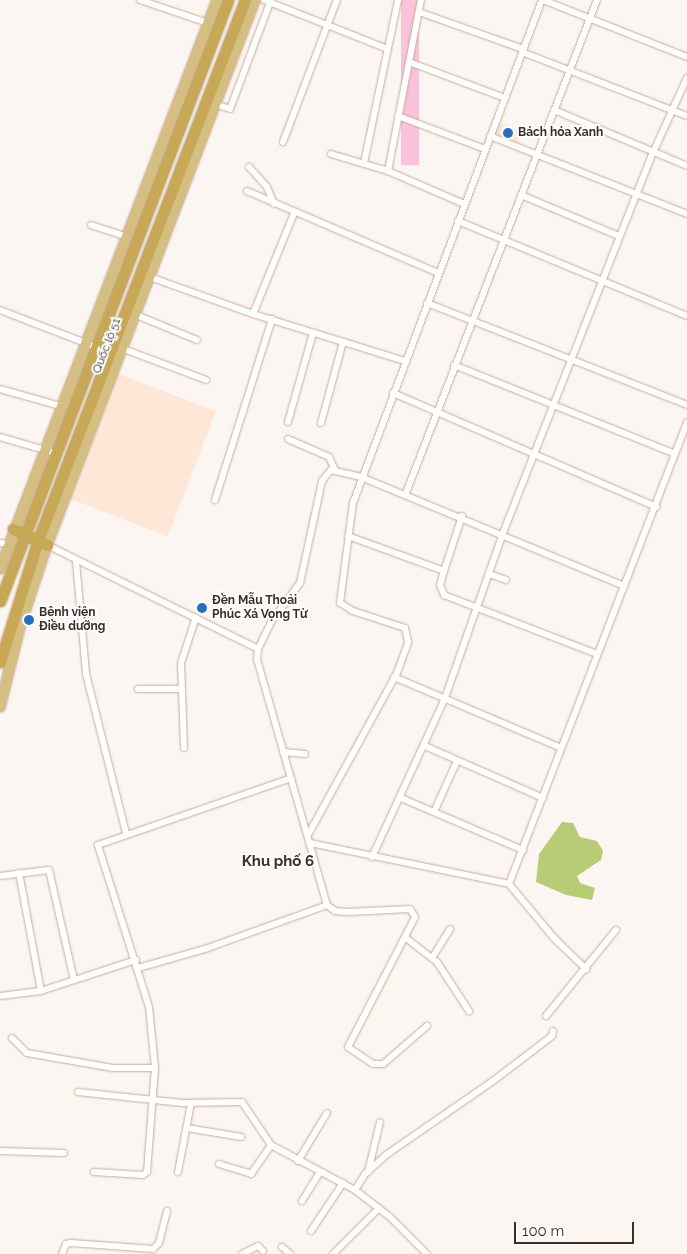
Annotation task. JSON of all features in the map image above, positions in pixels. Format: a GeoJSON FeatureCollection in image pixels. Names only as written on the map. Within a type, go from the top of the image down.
{"type":"FeatureCollection","features":[{"type":"Feature","properties":{"kind":"highway","name":"Quốc lộ 51"},"geometry":{"type":"LineString","coordinates":[[0,602],[18,531],[66,408],[96,347],[193,76],[228,0]]}},
{"type":"Feature","properties":{"kind":"highway","name":"Quốc lộ 51"},"geometry":{"type":"LineString","coordinates":[[0,662],[42,543],[145,275],[245,0]]}},
{"type":"Feature","properties":{"kind":"highway"},"geometry":{"type":"LineString","coordinates":[[18,531],[42,543]]}},
{"type":"Feature","properties":{"kind":"main road","name":"Quốc lộ 51"},"geometry":{"type":"LineString","coordinates":[[66,408],[84,343],[125,236],[193,76],[208,23],[217,0]]}},
{"type":"Feature","properties":{"kind":"main road","name":"Quốc lộ 51"},"geometry":{"type":"LineString","coordinates":[[0,707],[42,543],[121,348],[134,314],[145,275],[255,0]]}},
{"type":"Feature","properties":{"kind":"main road","name":"Quốc lộ 51"},"geometry":{"type":"LineString","coordinates":[[0,569],[4,543],[18,531]]}},
{"type":"Feature","properties":{"kind":"street"},"geometry":{"type":"LineString","coordinates":[[140,0],[208,23]]}},
{"type":"Feature","properties":{"kind":"street"},"geometry":{"type":"LineString","coordinates":[[283,142],[337,0]]}},
{"type":"Feature","properties":{"kind":"street"},"geometry":{"type":"LineString","coordinates":[[364,163],[398,0]]}},
{"type":"Feature","properties":{"kind":"street"},"geometry":{"type":"LineString","coordinates":[[388,171],[422,0]]}},
{"type":"Feature","properties":{"kind":"street"},"geometry":{"type":"LineString","coordinates":[[308,836],[326,808],[394,677],[408,642],[405,628],[353,610],[340,603],[348,536],[361,477],[504,98],[543,0],[687,57]]}},
{"type":"Feature","properties":{"kind":"street"},"geometry":{"type":"LineString","coordinates":[[406,493],[597,0]]}},
{"type":"Feature","properties":{"kind":"street"},"geometry":{"type":"LineString","coordinates":[[214,104],[230,109],[268,1],[388,49]]}},
{"type":"Feature","properties":{"kind":"street"},"geometry":{"type":"LineString","coordinates":[[419,12],[687,116]]}},
{"type":"Feature","properties":{"kind":"street"},"geometry":{"type":"LineString","coordinates":[[410,62],[504,98]]}},
{"type":"Feature","properties":{"kind":"street"},"geometry":{"type":"LineString","coordinates":[[372,858],[425,746],[445,698],[503,533],[619,236],[638,195],[653,152],[687,78]]}},
{"type":"Feature","properties":{"kind":"street"},"geometry":{"type":"LineString","coordinates":[[554,110],[687,166]]}},
{"type":"Feature","properties":{"kind":"street"},"geometry":{"type":"LineString","coordinates":[[398,116],[485,149]]}},
{"type":"Feature","properties":{"kind":"street"},"geometry":{"type":"LineString","coordinates":[[490,136],[687,214]]}},
{"type":"Feature","properties":{"kind":"street"},"geometry":{"type":"LineString","coordinates":[[331,154],[388,171],[464,204]]}},
{"type":"Feature","properties":{"kind":"street"},"geometry":{"type":"LineString","coordinates":[[249,168],[267,187],[274,204]]}},
{"type":"Feature","properties":{"kind":"street"},"geometry":{"type":"LineString","coordinates":[[246,191],[438,273]]}},
{"type":"Feature","properties":{"kind":"street"},"geometry":{"type":"LineString","coordinates":[[521,195],[619,236]]}},
{"type":"Feature","properties":{"kind":"street"},"geometry":{"type":"LineString","coordinates":[[253,314],[294,212]]}},
{"type":"Feature","properties":{"kind":"street"},"geometry":{"type":"LineString","coordinates":[[458,221],[687,316]]}},
{"type":"Feature","properties":{"kind":"street"},"geometry":{"type":"LineString","coordinates":[[91,225],[125,236]]}},
{"type":"Feature","properties":{"kind":"street"},"geometry":{"type":"LineString","coordinates":[[145,275],[253,314],[405,361]]}},
{"type":"Feature","properties":{"kind":"street"},"geometry":{"type":"LineString","coordinates":[[427,303],[687,405]]}},
{"type":"Feature","properties":{"kind":"street"},"geometry":{"type":"LineString","coordinates":[[0,310],[96,347]]}},
{"type":"Feature","properties":{"kind":"street"},"geometry":{"type":"LineString","coordinates":[[134,314],[197,340]]}},
{"type":"Feature","properties":{"kind":"street"},"geometry":{"type":"LineString","coordinates":[[215,500],[272,320]]}},
{"type":"Feature","properties":{"kind":"street"},"geometry":{"type":"LineString","coordinates":[[288,422],[312,333]]}},
{"type":"Feature","properties":{"kind":"street"},"geometry":{"type":"LineString","coordinates":[[321,423],[343,342]]}},
{"type":"Feature","properties":{"kind":"street"},"geometry":{"type":"LineString","coordinates":[[121,348],[206,380]]}},
{"type":"Feature","properties":{"kind":"street"},"geometry":{"type":"LineString","coordinates":[[454,365],[675,454]]}},
{"type":"Feature","properties":{"kind":"street"},"geometry":{"type":"LineString","coordinates":[[0,390],[66,408]]}},
{"type":"Feature","properties":{"kind":"street"},"geometry":{"type":"LineString","coordinates":[[393,393],[656,507]]}},
{"type":"Feature","properties":{"kind":"street"},"geometry":{"type":"LineString","coordinates":[[509,884],[597,654],[656,507],[687,422]]}},
{"type":"Feature","properties":{"kind":"street"},"geometry":{"type":"LineString","coordinates":[[0,437],[49,451]]}},
{"type":"Feature","properties":{"kind":"street"},"geometry":{"type":"LineString","coordinates":[[288,439],[330,457],[335,470]]}},
{"type":"Feature","properties":{"kind":"street"},"geometry":{"type":"LineString","coordinates":[[427,1026],[383,1064],[373,1064],[348,1047],[406,938],[415,917],[410,909],[348,912],[335,911],[327,906],[257,659],[258,649],[271,622],[300,583],[322,482],[326,473],[335,470],[406,493],[624,586]]}},
{"type":"Feature","properties":{"kind":"street"},"geometry":{"type":"LineString","coordinates":[[462,516],[440,584],[444,596],[597,654]]}},
{"type":"Feature","properties":{"kind":"street"},"geometry":{"type":"LineString","coordinates":[[348,536],[444,571]]}},
{"type":"Feature","properties":{"kind":"street"},"geometry":{"type":"LineString","coordinates":[[42,543],[258,649]]}},
{"type":"Feature","properties":{"kind":"street"},"geometry":{"type":"LineString","coordinates":[[76,561],[86,674],[126,833]]}},
{"type":"Feature","properties":{"kind":"street"},"geometry":{"type":"LineString","coordinates":[[489,574],[506,580]]}},
{"type":"Feature","properties":{"kind":"street"},"geometry":{"type":"LineString","coordinates":[[184,748],[181,689],[182,656],[196,617]]}},
{"type":"Feature","properties":{"kind":"street"},"geometry":{"type":"LineString","coordinates":[[394,677],[561,748]]}},
{"type":"Feature","properties":{"kind":"street"},"geometry":{"type":"LineString","coordinates":[[138,689],[181,689]]}},
{"type":"Feature","properties":{"kind":"street"},"geometry":{"type":"LineString","coordinates":[[425,746],[543,798]]}},
{"type":"Feature","properties":{"kind":"street"},"geometry":{"type":"LineString","coordinates":[[283,752],[305,754]]}},
{"type":"Feature","properties":{"kind":"street"},"geometry":{"type":"LineString","coordinates":[[434,812],[456,761]]}},
{"type":"Feature","properties":{"kind":"street"},"geometry":{"type":"LineString","coordinates":[[94,1172],[145,1174],[154,1100],[155,1068],[149,1007],[136,960],[98,847],[99,843],[291,778]]}},
{"type":"Feature","properties":{"kind":"street"},"geometry":{"type":"LineString","coordinates":[[401,798],[523,850]]}},
{"type":"Feature","properties":{"kind":"street"},"geometry":{"type":"LineString","coordinates":[[310,843],[372,858],[509,884],[554,938],[586,969]]}},
{"type":"Feature","properties":{"kind":"street"},"geometry":{"type":"LineString","coordinates":[[0,876],[49,870],[74,980]]}},
{"type":"Feature","properties":{"kind":"street"},"geometry":{"type":"LineString","coordinates":[[20,873],[41,991]]}},
{"type":"Feature","properties":{"kind":"street"},"geometry":{"type":"LineString","coordinates":[[138,968],[204,949],[327,906]]}},
{"type":"Feature","properties":{"kind":"street"},"geometry":{"type":"LineString","coordinates":[[432,958],[450,929]]}},
{"type":"Feature","properties":{"kind":"street"},"geometry":{"type":"LineString","coordinates":[[546,1016],[616,930]]}},
{"type":"Feature","properties":{"kind":"street"},"geometry":{"type":"LineString","coordinates":[[406,938],[432,958],[469,1011]]}},
{"type":"Feature","properties":{"kind":"street"},"geometry":{"type":"LineString","coordinates":[[0,996],[41,991],[136,960]]}},
{"type":"Feature","properties":{"kind":"street"},"geometry":{"type":"LineString","coordinates":[[355,1190],[368,1172],[415,1134],[515,1065],[552,1036],[553,1031]]}},
{"type":"Feature","properties":{"kind":"street"},"geometry":{"type":"LineString","coordinates":[[12,1038],[27,1053],[113,1068],[155,1068]]}},
{"type":"Feature","properties":{"kind":"street"},"geometry":{"type":"LineString","coordinates":[[78,1092],[154,1100],[242,1102],[271,1145],[355,1190],[379,1208],[427,1254]]}},
{"type":"Feature","properties":{"kind":"street"},"geometry":{"type":"LineString","coordinates":[[178,1172],[191,1102]]}},
{"type":"Feature","properties":{"kind":"street"},"geometry":{"type":"LineString","coordinates":[[298,1161],[327,1114]]}},
{"type":"Feature","properties":{"kind":"street"},"geometry":{"type":"LineString","coordinates":[[368,1172],[380,1122]]}},
{"type":"Feature","properties":{"kind":"street"},"geometry":{"type":"LineString","coordinates":[[187,1128],[240,1137]]}},
{"type":"Feature","properties":{"kind":"street"},"geometry":{"type":"LineString","coordinates":[[219,1164],[251,1174],[271,1145]]}},
{"type":"Feature","properties":{"kind":"street"},"geometry":{"type":"LineString","coordinates":[[0,1151],[64,1153]]}},
{"type":"Feature","properties":{"kind":"street"},"geometry":{"type":"LineString","coordinates":[[302,1201],[320,1172]]}},
{"type":"Feature","properties":{"kind":"street"},"geometry":{"type":"LineString","coordinates":[[311,1231],[343,1183]]}},
{"type":"Feature","properties":{"kind":"street"},"geometry":{"type":"LineString","coordinates":[[333,1254],[379,1208]]}},
{"type":"Feature","properties":{"kind":"street"},"geometry":{"type":"LineString","coordinates":[[62,1254],[66,1244],[71,1243],[136,1251],[158,1247],[167,1211]]}},
{"type":"Feature","properties":{"kind":"street"},"geometry":{"type":"LineString","coordinates":[[242,1254],[258,1246],[263,1251]]}},
{"type":"Feature","properties":{"kind":"street"},"geometry":{"type":"LineString","coordinates":[[282,1247],[290,1254]]}},
{"type":"Feature","properties":{"kind":"shaded area"},"geometry":{"type":"Polygon","coordinates":[[[401,0],[419,0],[419,165],[401,165],[401,0]]]}},
{"type":"Feature","properties":{"kind":"shaded area","name":"Bách hóa Xanh"},"geometry":{"type":"Polygon","coordinates":[[[498,122],[522,132],[516,145],[493,135],[498,122]]]}},
{"type":"Feature","properties":{"kind":"shaded area"},"geometry":{"type":"Polygon","coordinates":[[[116,373],[216,411],[168,536],[68,498],[116,373]]]}},
{"type":"Feature","properties":{"kind":"shaded area"},"geometry":{"type":"Polygon","coordinates":[[[562,822],[573,823],[580,837],[597,841],[603,851],[601,860],[577,876],[580,883],[595,888],[592,900],[566,895],[536,882],[539,854],[562,822]]]}},
{"type":"Feature","properties":{"kind":"place","name":"Bách hóa Xanh"},"geometry":{"type":"Point","coordinates":[508,133]}},
{"type":"Feature","properties":{"kind":"place","name":"Đền Mẫu Thoải Phúc Xá Vọng Từ"},"geometry":{"type":"Point","coordinates":[202,608]}},
{"type":"Feature","properties":{"kind":"place","name":"Bệnh viện Điều dưỡng"},"geometry":{"type":"Point","coordinates":[29,620]}},
{"type":"Feature","properties":{"kind":"district","name":"Khu phố 6"},"geometry":{"type":"Point","coordinates":[278,862]}}]}
